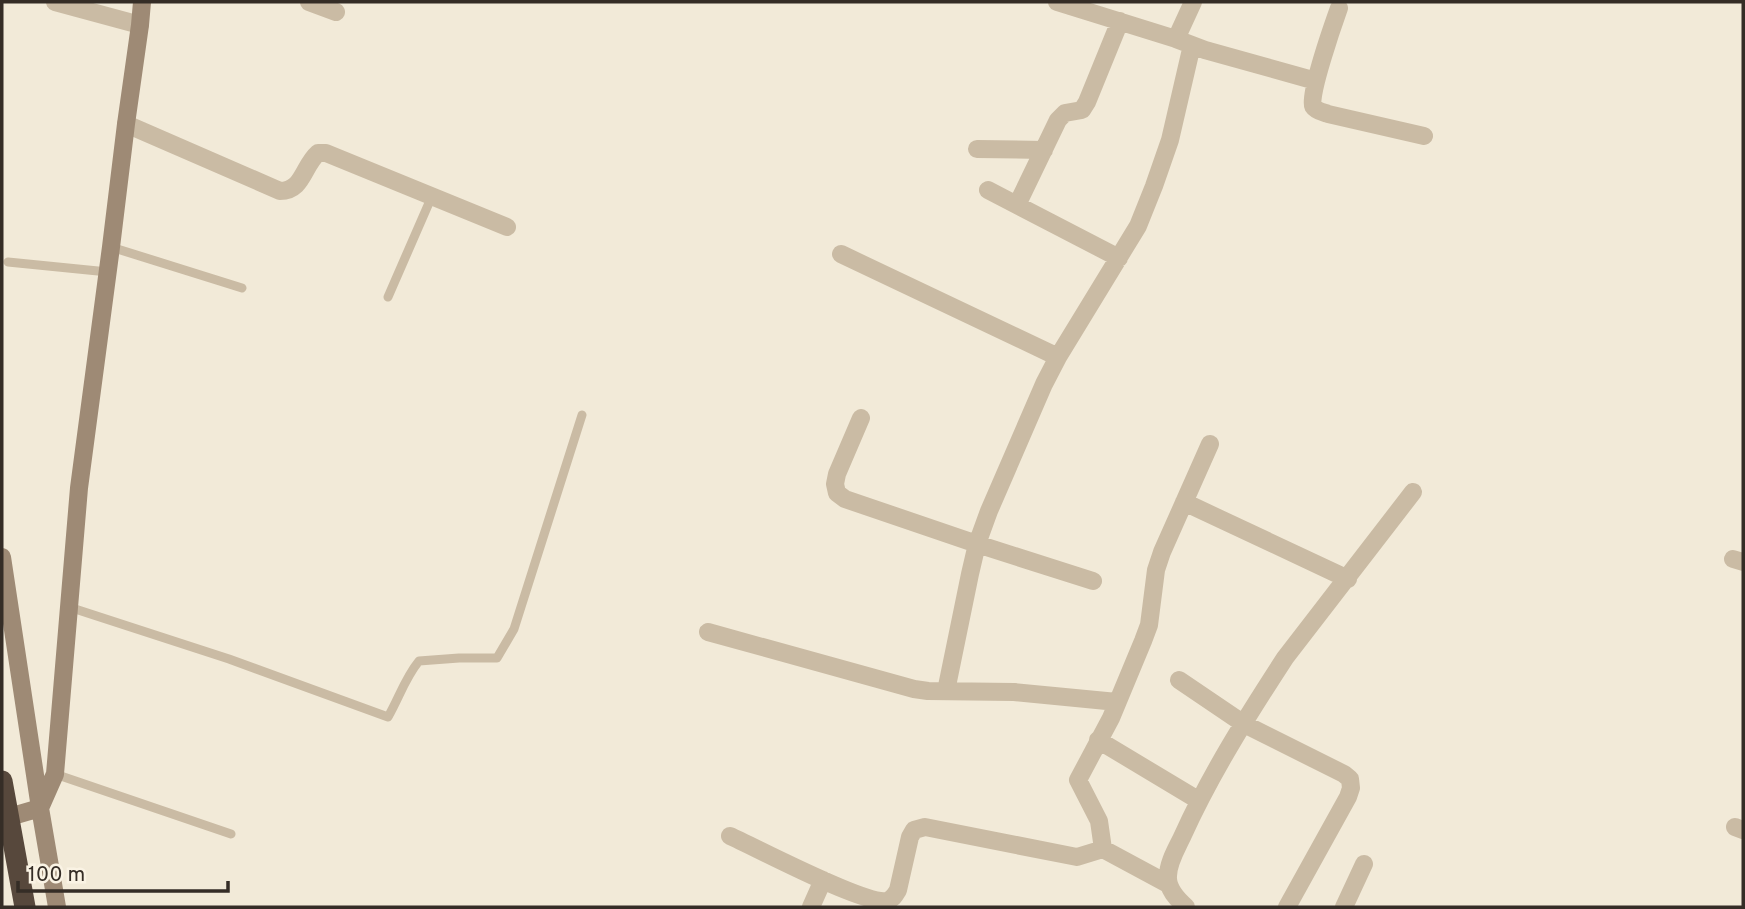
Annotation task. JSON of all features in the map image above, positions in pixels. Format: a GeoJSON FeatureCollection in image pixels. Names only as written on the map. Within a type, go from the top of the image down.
{"type":"FeatureCollection","features":[{"type":"Feature","properties":{"kind":"highway"},"geometry":{"type":"LineString","coordinates":[[2,781],[25,907]]}},
{"type":"Feature","properties":{"kind":"street"},"geometry":{"type":"LineString","coordinates":[[55,2],[141,25]]}},
{"type":"Feature","properties":{"kind":"street"},"geometry":{"type":"LineString","coordinates":[[40,808],[55,774],[79,488],[142,2]]}},
{"type":"Feature","properties":{"kind":"street"},"geometry":{"type":"LineString","coordinates":[[309,2],[336,12]]}},
{"type":"Feature","properties":{"kind":"street"},"geometry":{"type":"LineString","coordinates":[[1058,2],[1205,50],[1316,81]]}},
{"type":"Feature","properties":{"kind":"street"},"geometry":{"type":"LineString","coordinates":[[946,691],[977,544],[989,510],[1044,384],[1138,226],[1154,186],[1176,118],[1184,42],[1193,2]]}},
{"type":"Feature","properties":{"kind":"street"},"geometry":{"type":"LineString","coordinates":[[1339,8],[1316,81],[1311,101],[1313,106],[1318,110],[1424,136]]}},
{"type":"Feature","properties":{"kind":"street"},"geometry":{"type":"LineString","coordinates":[[1017,205],[1061,116],[1082,110],[1087,102],[1120,21]]}},
{"type":"Feature","properties":{"kind":"street"},"geometry":{"type":"LineString","coordinates":[[126,124],[280,191],[289,191],[295,187],[312,158],[318,153],[327,153],[507,227]]}},
{"type":"Feature","properties":{"kind":"street"},"geometry":{"type":"LineString","coordinates":[[977,149],[1044,150]]}},
{"type":"Feature","properties":{"kind":"street"},"geometry":{"type":"LineString","coordinates":[[988,190],[1119,258]]}},
{"type":"Feature","properties":{"kind":"street"},"geometry":{"type":"LineString","coordinates":[[841,254],[1058,357]]}},
{"type":"Feature","properties":{"kind":"street"},"geometry":{"type":"LineString","coordinates":[[862,418],[836,474],[837,494],[977,544],[1093,581]]}},
{"type":"Feature","properties":{"kind":"street"},"geometry":{"type":"LineString","coordinates":[[1103,849],[1099,821],[1078,780],[1117,702],[1149,625],[1162,552],[1210,444]]}},
{"type":"Feature","properties":{"kind":"street"},"geometry":{"type":"LineString","coordinates":[[1168,884],[1171,862],[1198,800],[1285,658],[1413,492]]}},
{"type":"Feature","properties":{"kind":"street"},"geometry":{"type":"LineString","coordinates":[[1184,502],[1348,579]]}},
{"type":"Feature","properties":{"kind":"street"},"geometry":{"type":"LineString","coordinates":[[2,557],[57,907]]}},
{"type":"Feature","properties":{"kind":"street"},"geometry":{"type":"LineString","coordinates":[[708,632],[914,690],[1014,692],[1117,702]]}},
{"type":"Feature","properties":{"kind":"street"},"geometry":{"type":"LineString","coordinates":[[1179,680],[1244,724],[1350,779],[1352,788],[1348,797],[1287,907]]}},
{"type":"Feature","properties":{"kind":"street"},"geometry":{"type":"LineString","coordinates":[[1098,740],[1198,800]]}},
{"type":"Feature","properties":{"kind":"street"},"geometry":{"type":"LineString","coordinates":[[2,819],[40,808]]}},
{"type":"Feature","properties":{"kind":"street"},"geometry":{"type":"LineString","coordinates":[[730,836],[838,888],[885,901],[894,898],[898,890],[910,837],[914,830],[925,827],[1077,857],[1103,849],[1168,884],[1186,907]]}},
{"type":"Feature","properties":{"kind":"street"},"geometry":{"type":"LineString","coordinates":[[1344,907],[1364,864]]}},
{"type":"Feature","properties":{"kind":"street"},"geometry":{"type":"LineString","coordinates":[[811,907],[823,880]]}},
{"type":"Feature","properties":{"kind":"lane"},"geometry":{"type":"LineString","coordinates":[[388,297],[432,196]]}},
{"type":"Feature","properties":{"kind":"lane"},"geometry":{"type":"LineString","coordinates":[[111,247],[242,288]]}},
{"type":"Feature","properties":{"kind":"lane"},"geometry":{"type":"LineString","coordinates":[[8,262],[108,272]]}},
{"type":"Feature","properties":{"kind":"lane"},"geometry":{"type":"LineString","coordinates":[[69,607],[229,659],[388,717],[408,674],[419,661],[497,658],[514,629],[582,415]]}},
{"type":"Feature","properties":{"kind":"lane"},"geometry":{"type":"LineString","coordinates":[[55,774],[231,834]]}}]}
